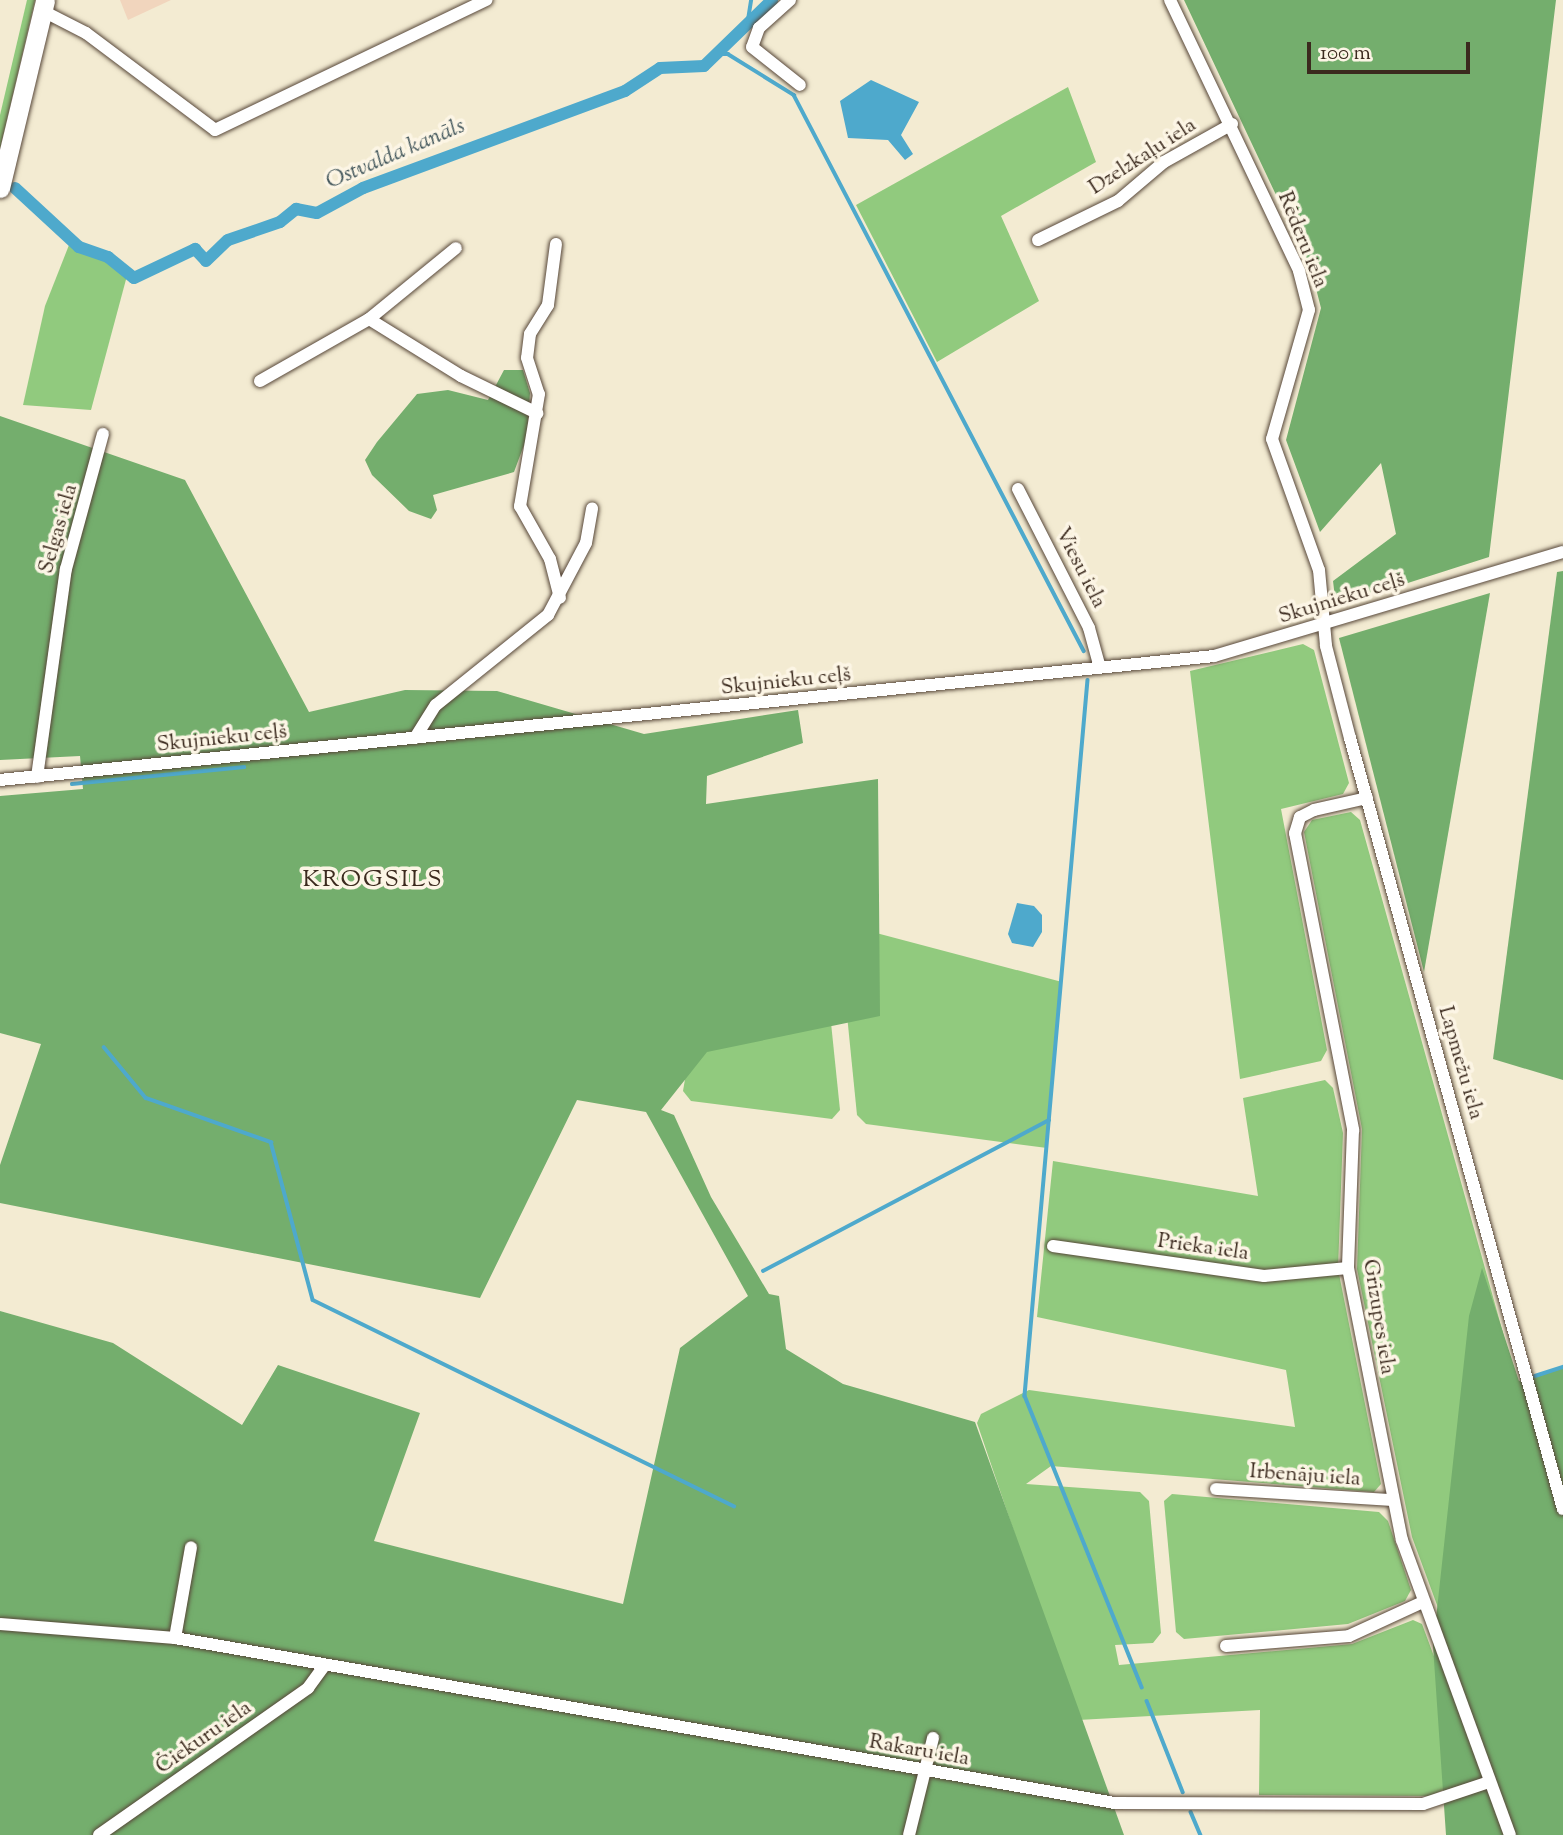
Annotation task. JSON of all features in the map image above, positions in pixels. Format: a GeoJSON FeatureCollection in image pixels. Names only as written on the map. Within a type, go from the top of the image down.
{"type":"FeatureCollection","features":[{"type":"Feature","properties":{"kind":"main road"},"geometry":{"type":"LineString","coordinates":[[0,188],[44,5]]}},
{"type":"Feature","properties":{"kind":"street"},"geometry":{"type":"LineString","coordinates":[[44,5],[86,33],[215,130],[486,0]]}},
{"type":"Feature","properties":{"kind":"street"},"geometry":{"type":"LineString","coordinates":[[790,0],[759,27],[752,47],[800,85]]}},
{"type":"Feature","properties":{"kind":"street","name":"Rēderu iela"},"geometry":{"type":"LineString","coordinates":[[1170,0],[1232,124],[1299,271],[1309,310],[1272,439],[1319,570],[1324,627]]}},
{"type":"Feature","properties":{"kind":"street","name":"Dzelzkaļu iela"},"geometry":{"type":"LineString","coordinates":[[1038,240],[1118,201],[1164,162],[1232,124]]}},
{"type":"Feature","properties":{"kind":"street"},"geometry":{"type":"LineString","coordinates":[[556,244],[554,279],[527,358],[539,394],[520,506],[550,559],[559,598]]}},
{"type":"Feature","properties":{"kind":"street"},"geometry":{"type":"LineString","coordinates":[[260,381],[369,319],[456,248]]}},
{"type":"Feature","properties":{"kind":"street"},"geometry":{"type":"LineString","coordinates":[[369,319],[461,376],[537,413]]}},
{"type":"Feature","properties":{"kind":"street","name":"Selgas iela"},"geometry":{"type":"LineString","coordinates":[[37,777],[66,569],[103,434]]}},
{"type":"Feature","properties":{"kind":"street","name":"Viesu iela"},"geometry":{"type":"LineString","coordinates":[[1018,489],[1089,628],[1100,667]]}},
{"type":"Feature","properties":{"kind":"street"},"geometry":{"type":"LineString","coordinates":[[415,738],[436,705],[548,615],[586,543],[592,509]]}},
{"type":"Feature","properties":{"kind":"street","name":"Skujnieku ceļš"},"geometry":{"type":"LineString","coordinates":[[0,780],[1214,656],[1324,627],[1563,552]]}},
{"type":"Feature","properties":{"kind":"street","name":"Lapmežu iela"},"geometry":{"type":"LineString","coordinates":[[1324,627],[1367,798],[1563,1509]]}},
{"type":"Feature","properties":{"kind":"street","name":"Grīzupes iela"},"geometry":{"type":"LineString","coordinates":[[1367,798],[1314,810],[1300,817],[1295,833],[1353,1130],[1348,1268],[1391,1500],[1423,1602],[1510,1835]]}},
{"type":"Feature","properties":{"kind":"street","name":"Prieka iela"},"geometry":{"type":"LineString","coordinates":[[1053,1246],[1264,1276],[1348,1268]]}},
{"type":"Feature","properties":{"kind":"street","name":"Irbenāju iela"},"geometry":{"type":"LineString","coordinates":[[1216,1489],[1391,1500]]}},
{"type":"Feature","properties":{"kind":"street"},"geometry":{"type":"LineString","coordinates":[[176,1638],[191,1547]]}},
{"type":"Feature","properties":{"kind":"street"},"geometry":{"type":"LineString","coordinates":[[1226,1646],[1349,1636],[1423,1602]]}},
{"type":"Feature","properties":{"kind":"street","name":"Rakaru iela"},"geometry":{"type":"LineString","coordinates":[[0,1624],[176,1638],[1118,1803],[1423,1804],[1489,1782]]}},
{"type":"Feature","properties":{"kind":"street","name":"Čiekuru iela"},"geometry":{"type":"LineString","coordinates":[[99,1835],[308,1688],[324,1666]]}},
{"type":"Feature","properties":{"kind":"street"},"geometry":{"type":"LineString","coordinates":[[909,1835],[933,1738]]}},
{"type":"Feature","properties":{"kind":"shaded area"},"geometry":{"type":"Polygon","coordinates":[[[120,0],[171,0],[128,20],[120,0]]]}},
{"type":"Feature","properties":{"kind":"green space"},"geometry":{"type":"Polygon","coordinates":[[[27,0],[35,0],[0,149],[0,115],[27,0]]]}},
{"type":"Feature","properties":{"kind":"green space"},"geometry":{"type":"Polygon","coordinates":[[[1184,0],[1556,0],[1489,557],[1336,606],[1333,581],[1396,534],[1381,463],[1320,532],[1286,440],[1321,308],[1311,269],[1184,0]]]}},
{"type":"Feature","properties":{"kind":"green space"},"geometry":{"type":"Polygon","coordinates":[[[1068,87],[1096,162],[1001,216],[1039,301],[937,362],[856,205],[1068,87]]]}},
{"type":"Feature","properties":{"kind":"green space"},"geometry":{"type":"Polygon","coordinates":[[[69,245],[128,272],[91,410],[23,405],[45,306],[69,245]]]}},
{"type":"Feature","properties":{"kind":"green space"},"geometry":{"type":"Polygon","coordinates":[[[504,370],[523,370],[530,393],[527,437],[514,472],[433,495],[437,510],[431,519],[409,511],[372,475],[365,460],[377,442],[417,394],[448,390],[488,400],[504,370]]]}},
{"type":"Feature","properties":{"kind":"green space"},"geometry":{"type":"Polygon","coordinates":[[[0,416],[185,480],[309,712],[405,690],[497,691],[644,734],[798,710],[803,743],[707,776],[706,804],[878,779],[880,1016],[707,1052],[661,1110],[674,1115],[711,1197],[769,1294],[779,1296],[786,1349],[843,1384],[975,1422],[1124,1835],[0,1835],[0,1311],[113,1343],[242,1425],[278,1365],[420,1413],[374,1541],[623,1604],[680,1348],[748,1296],[646,1112],[577,1100],[480,1298],[0,1203],[0,1165],[41,1044],[0,1033],[0,796],[83,789],[80,756],[0,760],[0,416]]]}},
{"type":"Feature","properties":{"kind":"green space"},"geometry":{"type":"Polygon","coordinates":[[[1563,571],[1563,1080],[1493,1059],[1557,572],[1563,571]]]}},
{"type":"Feature","properties":{"kind":"green space"},"geometry":{"type":"Polygon","coordinates":[[[1490,593],[1424,972],[1339,638],[1490,593]]]}},
{"type":"Feature","properties":{"kind":"green space"},"geometry":{"type":"Polygon","coordinates":[[[1303,644],[1314,650],[1349,783],[1343,794],[1281,809],[1327,1050],[1321,1061],[1240,1079],[1190,671],[1303,644]]]}},
{"type":"Feature","properties":{"kind":"green space"},"geometry":{"type":"Polygon","coordinates":[[[1351,812],[1360,820],[1522,1401],[1483,1730],[1412,1537],[1357,1269],[1362,1129],[1304,832],[1312,820],[1351,812]]]}},
{"type":"Feature","properties":{"kind":"green space"},"geometry":{"type":"Polygon","coordinates":[[[715,903],[821,926],[840,1110],[832,1119],[691,1101],[683,1091],[715,903]]]}},
{"type":"Feature","properties":{"kind":"green space"},"geometry":{"type":"Polygon","coordinates":[[[846,925],[1062,982],[1047,1148],[866,1124],[857,1115],[839,935],[846,925]]]}},
{"type":"Feature","properties":{"kind":"green space"},"geometry":{"type":"Polygon","coordinates":[[[1325,1080],[1333,1088],[1343,1133],[1338,1269],[1381,1484],[1374,1492],[1051,1466],[1026,1484],[1140,1492],[1149,1501],[1161,1633],[1153,1643],[1115,1645],[1119,1665],[1352,1644],[1413,1620],[1422,1624],[1475,1767],[1470,1778],[1430,1796],[1259,1795],[1260,1710],[1078,1720],[977,1423],[981,1414],[1029,1390],[1295,1427],[1286,1370],[1037,1317],[1053,1161],[1258,1196],[1243,1098],[1325,1080]]]}},
{"type":"Feature","properties":{"kind":"green space"},"geometry":{"type":"Polygon","coordinates":[[[1482,1268],[1519,1381],[1563,1367],[1563,1835],[1446,1835],[1433,1646],[1469,1316],[1482,1268]]]}},
{"type":"Feature","properties":{"kind":"green space"},"geometry":{"type":"Polygon","coordinates":[[[1172,1494],[1379,1512],[1388,1521],[1411,1590],[1405,1601],[1348,1624],[1184,1639],[1176,1632],[1164,1501],[1172,1494]]]}},
{"type":"Feature","properties":{"kind":"water"},"geometry":{"type":"Polygon","coordinates":[[[871,80],[919,102],[901,135],[913,154],[905,160],[888,140],[848,138],[840,101],[871,80]]]}},
{"type":"Feature","properties":{"kind":"water"},"geometry":{"type":"Polygon","coordinates":[[[1017,903],[1034,906],[1042,915],[1042,932],[1033,947],[1012,943],[1008,934],[1017,903]]]}},
{"type":"Feature","properties":{"kind":"waterway"},"geometry":{"type":"LineString","coordinates":[[748,20],[751,0]]}},
{"type":"Feature","properties":{"kind":"waterway","name":"Ostvalda kanāls"},"geometry":{"type":"LineString","coordinates":[[15,188],[79,247],[108,257],[134,278],[195,249],[206,261],[228,240],[280,222],[296,209],[317,213],[363,188],[625,91],[660,68],[704,66],[772,0]]}},
{"type":"Feature","properties":{"kind":"waterway"},"geometry":{"type":"LineString","coordinates":[[717,54],[728,54],[794,95],[1084,651]]}},
{"type":"Feature","properties":{"kind":"waterway"},"geometry":{"type":"LineString","coordinates":[[1088,680],[1025,1396],[1142,1687]]}},
{"type":"Feature","properties":{"kind":"waterway"},"geometry":{"type":"LineString","coordinates":[[72,784],[244,767]]}},
{"type":"Feature","properties":{"kind":"waterway"},"geometry":{"type":"LineString","coordinates":[[104,1047],[146,1098],[271,1142],[313,1300],[734,1506]]}},
{"type":"Feature","properties":{"kind":"waterway"},"geometry":{"type":"LineString","coordinates":[[763,1271],[1049,1120]]}},
{"type":"Feature","properties":{"kind":"waterway"},"geometry":{"type":"LineString","coordinates":[[1535,1376],[1563,1367]]}},
{"type":"Feature","properties":{"kind":"waterway"},"geometry":{"type":"LineString","coordinates":[[1147,1701],[1183,1792]]}},
{"type":"Feature","properties":{"kind":"waterway"},"geometry":{"type":"LineString","coordinates":[[1191,1812],[1201,1835]]}},
{"type":"Feature","properties":{"kind":"district","name":"KROGSILS"},"geometry":{"type":"Point","coordinates":[373,881]}}]}
